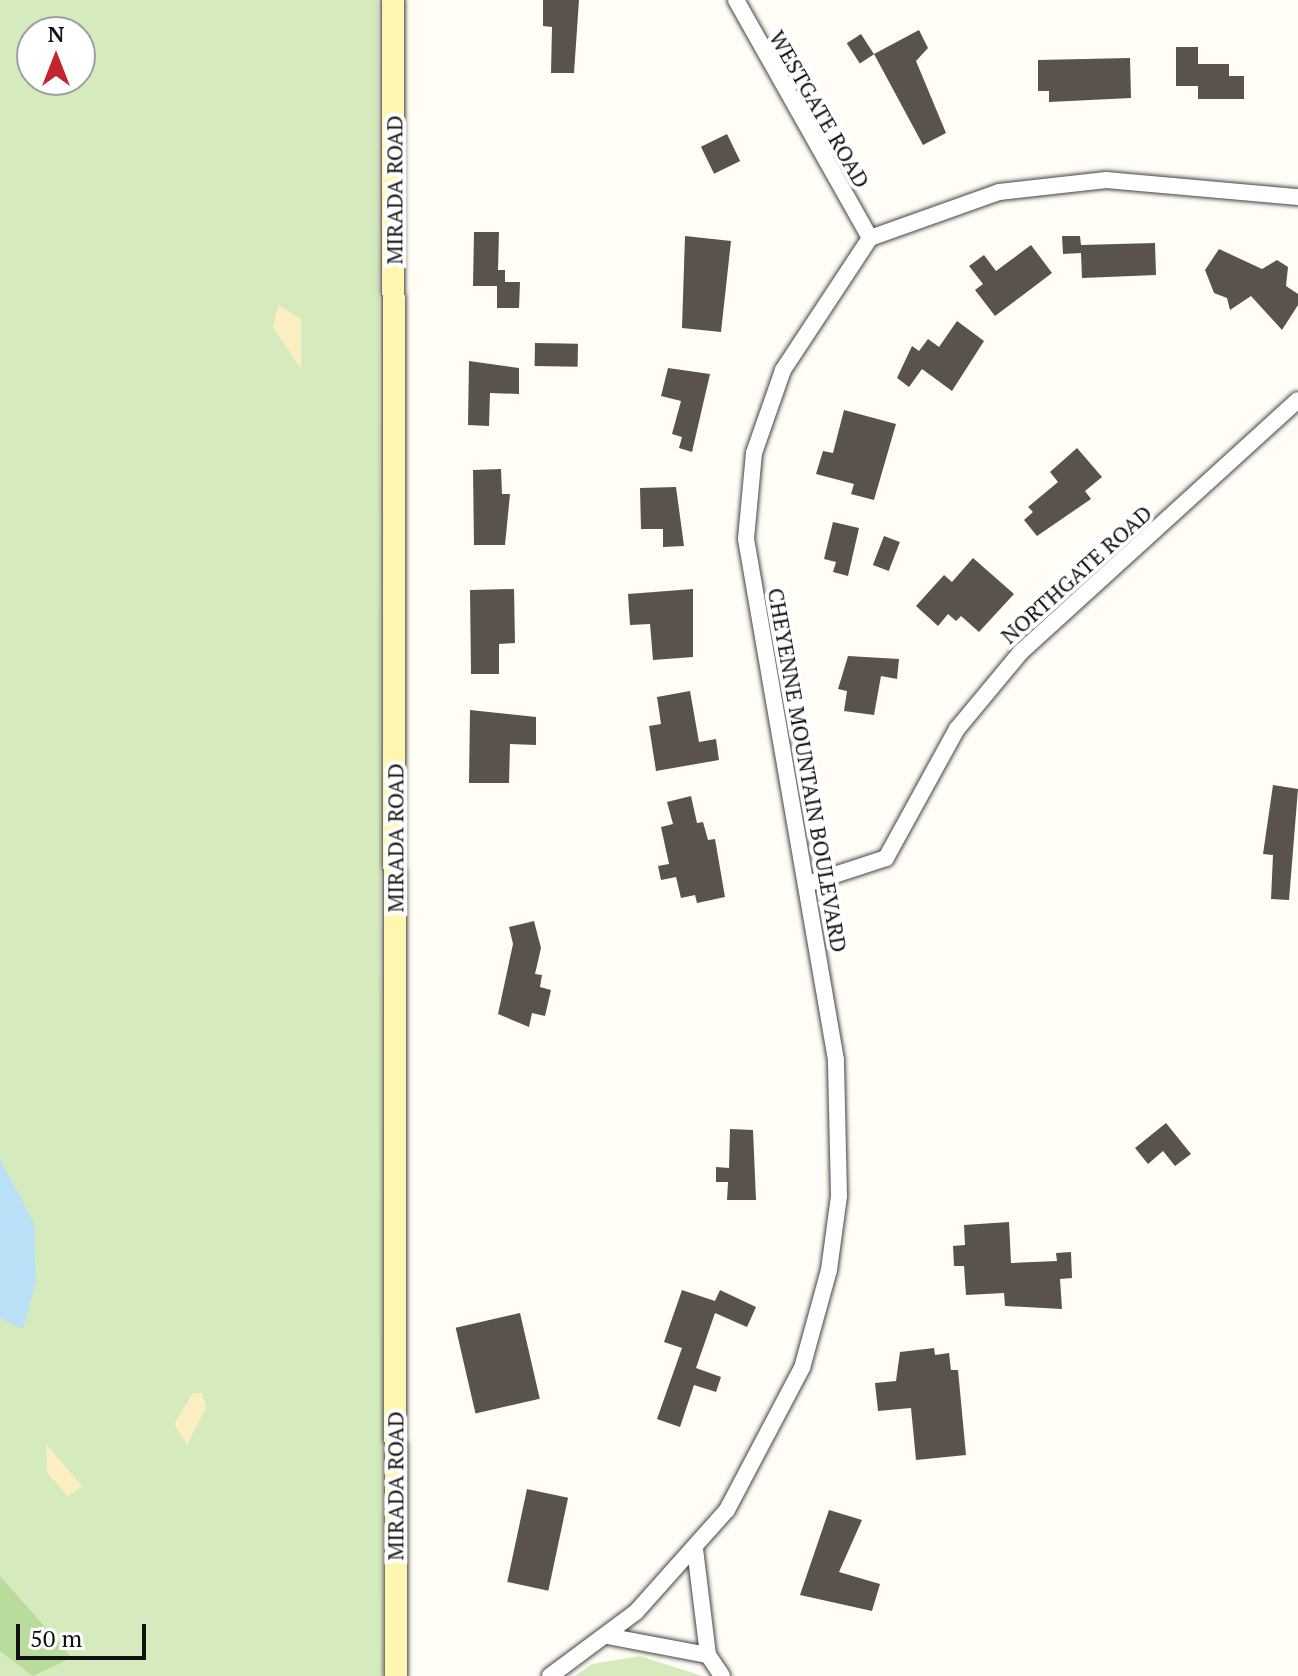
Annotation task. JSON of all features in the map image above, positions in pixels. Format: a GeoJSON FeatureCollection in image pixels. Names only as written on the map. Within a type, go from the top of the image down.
{"type":"FeatureCollection","features":[{"type":"Feature","properties":{"kind":"street","name":"MIRADA ROAD"},"geometry":{"type":"LineString","coordinates":[[393,0],[396,1676]]}},
{"type":"Feature","properties":{"kind":"street","name":"WESTGATE ROAD"},"geometry":{"type":"LineString","coordinates":[[736,0],[870,238]]}},
{"type":"Feature","properties":{"kind":"street"},"geometry":{"type":"LineString","coordinates":[[870,238],[999,192],[1058,182],[1298,197]]}},
{"type":"Feature","properties":{"kind":"street","name":"CHEYENNE MOUNTAIN BOULEVARD"},"geometry":{"type":"LineString","coordinates":[[550,1676],[607,1636],[695,1549],[758,1462],[783,1413],[829,1270],[839,1196],[839,1107],[807,884],[749,565],[749,486],[783,370],[870,238]]}},
{"type":"Feature","properties":{"kind":"street","name":"NORTHGATE ROAD"},"geometry":{"type":"LineString","coordinates":[[807,884],[886,858],[939,757],[991,686],[1046,626],[1298,400]]}},
{"type":"Feature","properties":{"kind":"street"},"geometry":{"type":"LineString","coordinates":[[695,1549],[708,1655],[722,1676]]}},
{"type":"Feature","properties":{"kind":"street"},"geometry":{"type":"LineString","coordinates":[[607,1636],[708,1655]]}},
{"type":"Feature","properties":{"kind":"green space"},"geometry":{"type":"Polygon","coordinates":[[[0,0],[378,0],[383,1676],[0,1676],[0,0]]]}},
{"type":"Feature","properties":{"kind":"green space"},"geometry":{"type":"Polygon","coordinates":[[[0,1576],[71,1658],[33,1676],[0,1651],[0,1576]]]}},
{"type":"Feature","properties":{"kind":"green space"},"geometry":{"type":"Polygon","coordinates":[[[640,1656],[702,1676],[575,1676],[592,1664],[640,1656]]]}},
{"type":"Feature","properties":{"kind":"sand"},"geometry":{"type":"Polygon","coordinates":[[[278,305],[301,319],[301,369],[273,327],[278,305]]]}},
{"type":"Feature","properties":{"kind":"sand"},"geometry":{"type":"Polygon","coordinates":[[[193,1393],[202,1393],[206,1408],[187,1445],[174,1424],[193,1393]]]}},
{"type":"Feature","properties":{"kind":"sand"},"geometry":{"type":"Polygon","coordinates":[[[46,1444],[82,1486],[68,1497],[47,1472],[46,1444]]]}},
{"type":"Feature","properties":{"kind":"water"},"geometry":{"type":"Polygon","coordinates":[[[0,1159],[34,1223],[36,1281],[23,1329],[0,1318],[0,1159]]]}},
{"type":"Feature","properties":{"kind":"building"},"geometry":{"type":"Polygon","coordinates":[[[543,0],[579,0],[574,73],[551,73],[552,27],[543,26],[543,0]]]}},
{"type":"Feature","properties":{"kind":"building"},"geometry":{"type":"Polygon","coordinates":[[[919,30],[928,48],[916,61],[946,133],[923,145],[874,54],[919,30]]]}},
{"type":"Feature","properties":{"kind":"building"},"geometry":{"type":"Polygon","coordinates":[[[861,34],[874,54],[860,63],[847,43],[861,34]]]}},
{"type":"Feature","properties":{"kind":"building"},"geometry":{"type":"Polygon","coordinates":[[[1176,47],[1198,47],[1198,64],[1229,64],[1229,76],[1244,76],[1244,99],[1198,99],[1198,86],[1176,86],[1176,47]]]}},
{"type":"Feature","properties":{"kind":"building"},"geometry":{"type":"Polygon","coordinates":[[[1130,58],[1131,98],[1049,102],[1049,91],[1038,91],[1038,60],[1130,58]]]}},
{"type":"Feature","properties":{"kind":"building"},"geometry":{"type":"Polygon","coordinates":[[[727,134],[740,161],[714,174],[701,147],[727,134]]]}},
{"type":"Feature","properties":{"kind":"building"},"geometry":{"type":"Polygon","coordinates":[[[474,232],[499,232],[498,270],[505,270],[505,282],[520,282],[519,308],[497,308],[497,286],[473,286],[474,232]]]}},
{"type":"Feature","properties":{"kind":"building"},"geometry":{"type":"Polygon","coordinates":[[[685,236],[731,241],[721,332],[682,328],[685,236]]]}},
{"type":"Feature","properties":{"kind":"building"},"geometry":{"type":"Polygon","coordinates":[[[1062,236],[1080,236],[1081,245],[1155,243],[1156,275],[1082,278],[1081,253],[1063,254],[1062,236]]]}},
{"type":"Feature","properties":{"kind":"building"},"geometry":{"type":"Polygon","coordinates":[[[1031,245],[1052,273],[995,316],[975,290],[983,284],[969,266],[984,255],[996,271],[1031,245]]]}},
{"type":"Feature","properties":{"kind":"building"},"geometry":{"type":"Polygon","coordinates":[[[1219,249],[1262,269],[1277,260],[1288,267],[1286,286],[1298,294],[1298,305],[1282,330],[1251,296],[1230,310],[1227,298],[1214,293],[1205,270],[1219,249]]]}},
{"type":"Feature","properties":{"kind":"building"},"geometry":{"type":"Polygon","coordinates":[[[957,321],[984,341],[952,391],[922,369],[909,387],[897,378],[912,346],[919,351],[928,339],[939,347],[957,321]]]}},
{"type":"Feature","properties":{"kind":"building"},"geometry":{"type":"Polygon","coordinates":[[[535,343],[578,344],[578,367],[535,366],[535,343]]]}},
{"type":"Feature","properties":{"kind":"building"},"geometry":{"type":"Polygon","coordinates":[[[469,361],[519,368],[519,394],[490,393],[489,426],[468,425],[469,361]]]}},
{"type":"Feature","properties":{"kind":"building"},"geometry":{"type":"Polygon","coordinates":[[[668,368],[710,374],[692,452],[679,448],[682,437],[672,434],[681,401],[661,396],[668,368]]]}},
{"type":"Feature","properties":{"kind":"building"},"geometry":{"type":"Polygon","coordinates":[[[844,410],[896,424],[874,500],[851,494],[854,484],[816,474],[823,451],[833,453],[844,410]]]}},
{"type":"Feature","properties":{"kind":"building"},"geometry":{"type":"Polygon","coordinates":[[[1077,448],[1102,477],[1085,491],[1091,499],[1037,536],[1024,520],[1033,512],[1028,507],[1058,482],[1050,472],[1077,448]]]}},
{"type":"Feature","properties":{"kind":"building"},"geometry":{"type":"Polygon","coordinates":[[[501,469],[502,494],[510,494],[505,545],[474,545],[473,470],[501,469]]]}},
{"type":"Feature","properties":{"kind":"building"},"geometry":{"type":"Polygon","coordinates":[[[676,487],[684,546],[663,547],[663,529],[641,529],[640,488],[676,487]]]}},
{"type":"Feature","properties":{"kind":"building"},"geometry":{"type":"Polygon","coordinates":[[[833,522],[859,528],[848,576],[833,572],[836,562],[824,559],[833,522]]]}},
{"type":"Feature","properties":{"kind":"building"},"geometry":{"type":"Polygon","coordinates":[[[884,536],[900,542],[889,571],[873,565],[884,536]]]}},
{"type":"Feature","properties":{"kind":"building"},"geometry":{"type":"Polygon","coordinates":[[[973,558],[1014,594],[979,632],[961,616],[956,621],[948,614],[938,626],[916,606],[944,575],[952,582],[973,558]]]}},
{"type":"Feature","properties":{"kind":"building"},"geometry":{"type":"Polygon","coordinates":[[[514,589],[515,643],[499,644],[499,674],[471,674],[470,590],[514,589]]]}},
{"type":"Feature","properties":{"kind":"building"},"geometry":{"type":"Polygon","coordinates":[[[693,589],[693,657],[653,660],[650,624],[630,625],[628,594],[693,589]]]}},
{"type":"Feature","properties":{"kind":"building"},"geometry":{"type":"Polygon","coordinates":[[[848,656],[899,659],[897,679],[881,676],[874,715],[844,711],[847,691],[838,689],[848,656]]]}},
{"type":"Feature","properties":{"kind":"building"},"geometry":{"type":"Polygon","coordinates":[[[690,691],[699,742],[716,739],[719,760],[656,771],[649,726],[661,724],[657,697],[690,691]]]}},
{"type":"Feature","properties":{"kind":"building"},"geometry":{"type":"Polygon","coordinates":[[[470,710],[536,717],[536,745],[510,744],[509,783],[469,783],[470,710]]]}},
{"type":"Feature","properties":{"kind":"building"},"geometry":{"type":"Polygon","coordinates":[[[1273,785],[1298,789],[1289,900],[1271,899],[1273,855],[1263,854],[1273,785]]]}},
{"type":"Feature","properties":{"kind":"building"},"geometry":{"type":"Polygon","coordinates":[[[691,796],[697,823],[703,822],[708,840],[715,839],[725,897],[697,903],[695,895],[681,898],[676,877],[661,880],[658,866],[669,864],[661,827],[673,824],[667,802],[691,796]]]}},
{"type":"Feature","properties":{"kind":"building"},"geometry":{"type":"Polygon","coordinates":[[[534,921],[541,948],[535,974],[542,975],[540,987],[551,990],[545,1016],[532,1013],[529,1027],[498,1014],[513,944],[509,927],[534,921]]]}},
{"type":"Feature","properties":{"kind":"building"},"geometry":{"type":"Polygon","coordinates":[[[1166,1123],[1191,1154],[1175,1166],[1163,1151],[1148,1164],[1135,1148],[1166,1123]]]}},
{"type":"Feature","properties":{"kind":"building"},"geometry":{"type":"Polygon","coordinates":[[[730,1129],[753,1130],[756,1200],[727,1200],[728,1182],[716,1182],[716,1167],[729,1168],[730,1129]]]}},
{"type":"Feature","properties":{"kind":"building"},"geometry":{"type":"Polygon","coordinates":[[[1009,1222],[1011,1263],[1057,1261],[1056,1253],[1071,1252],[1072,1278],[1060,1279],[1062,1309],[1005,1306],[1004,1293],[966,1295],[964,1266],[954,1266],[953,1246],[965,1245],[964,1225],[1009,1222]]]}},
{"type":"Feature","properties":{"kind":"building"},"geometry":{"type":"Polygon","coordinates":[[[682,1290],[715,1301],[720,1290],[756,1307],[747,1327],[715,1313],[696,1368],[721,1377],[716,1392],[694,1385],[680,1427],[657,1419],[682,1348],[664,1342],[682,1290]]]}},
{"type":"Feature","properties":{"kind":"building"},"geometry":{"type":"Polygon","coordinates":[[[520,1313],[540,1399],[475,1414],[456,1328],[520,1313]]]}},
{"type":"Feature","properties":{"kind":"building"},"geometry":{"type":"Polygon","coordinates":[[[934,1348],[935,1355],[949,1353],[951,1370],[958,1370],[966,1455],[916,1460],[911,1408],[878,1411],[875,1383],[896,1381],[900,1352],[934,1348]]]}},
{"type":"Feature","properties":{"kind":"building"},"geometry":{"type":"Polygon","coordinates":[[[527,1489],[568,1498],[548,1591],[507,1582],[527,1489]]]}},
{"type":"Feature","properties":{"kind":"building"},"geometry":{"type":"Polygon","coordinates":[[[829,1510],[862,1520],[839,1572],[880,1584],[872,1611],[800,1595],[829,1510]]]}}]}
